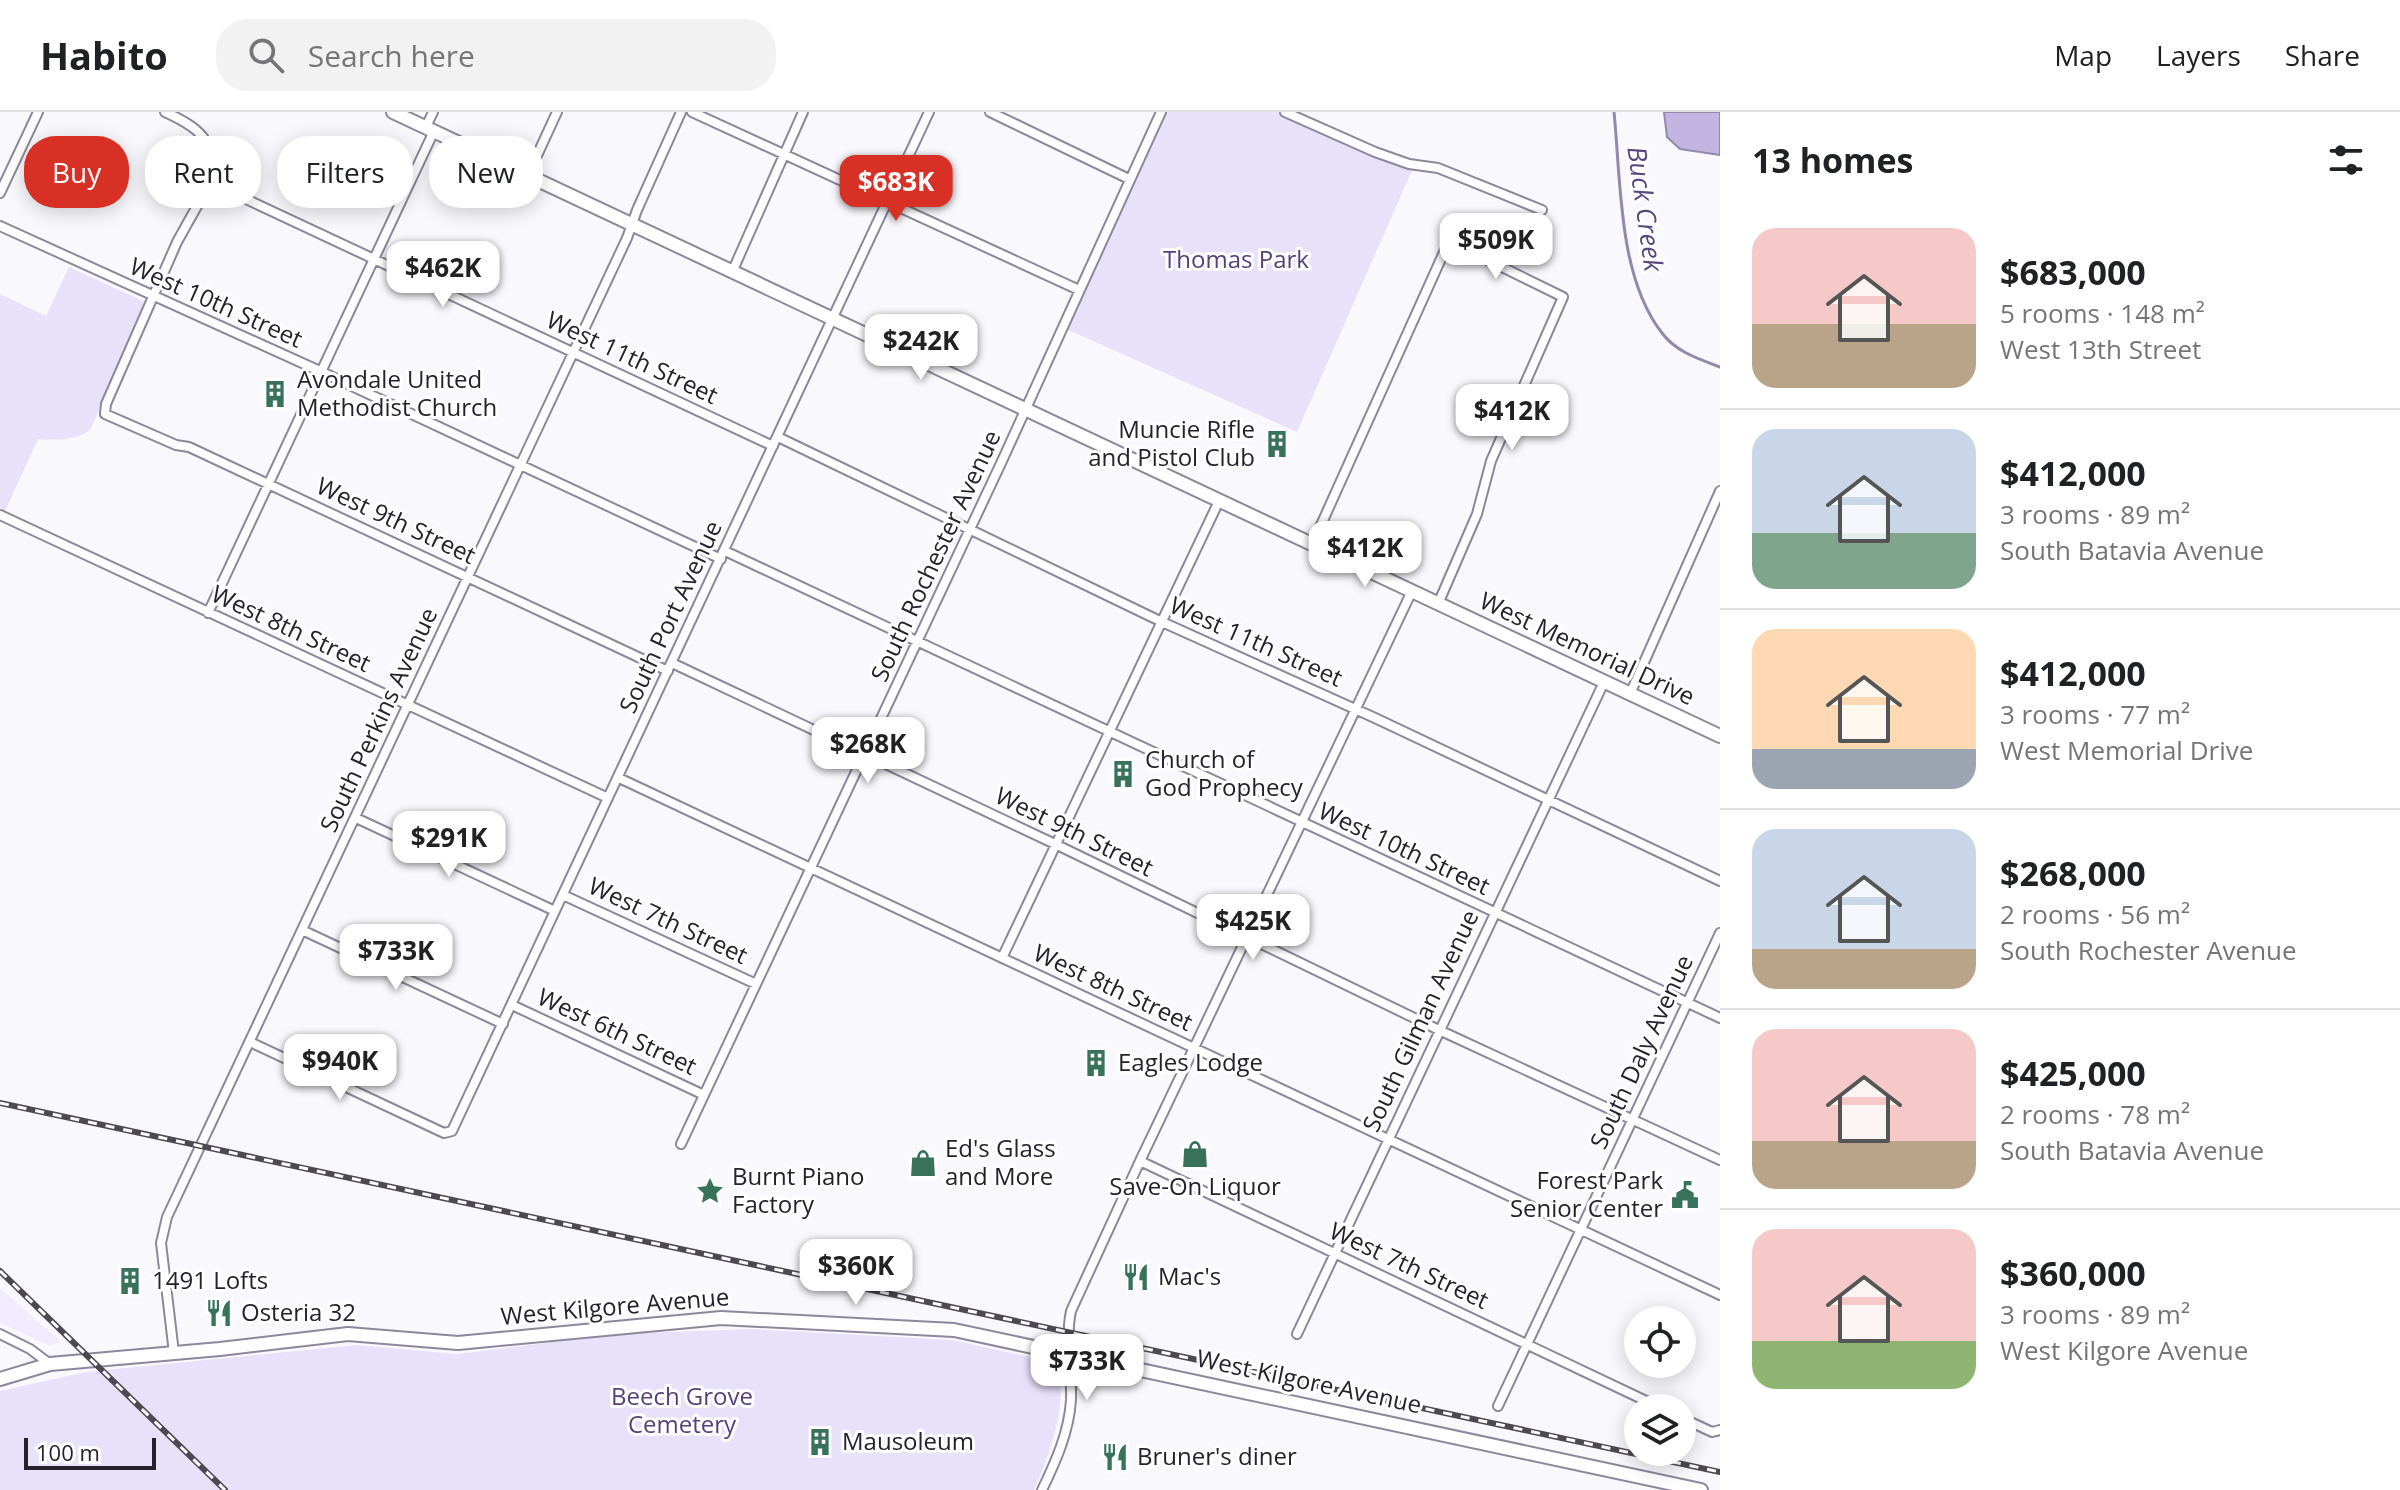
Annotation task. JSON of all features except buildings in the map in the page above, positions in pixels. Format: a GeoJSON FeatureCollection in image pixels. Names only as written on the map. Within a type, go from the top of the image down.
{"type":"FeatureCollection","features":[{"type":"Feature","properties":{"kind":"main road","name":"West Memorial Drive"},"geometry":{"type":"LineString","coordinates":[[393,112],[445,136]]}},
{"type":"Feature","properties":{"kind":"main road","name":"West Memorial Drive"},"geometry":{"type":"LineString","coordinates":[[543,182],[1720,736]]}},
{"type":"Feature","properties":{"kind":"main road","name":"West Kilgore Avenue"},"geometry":{"type":"LineString","coordinates":[[0,1379],[50,1364],[348,1334],[458,1343],[721,1318],[954,1330],[1701,1490]]}},
{"type":"Feature","properties":{"kind":"street"},"geometry":{"type":"LineString","coordinates":[[0,193],[38,112]]}},
{"type":"Feature","properties":{"kind":"street"},"geometry":{"type":"LineString","coordinates":[[165,112],[185,116],[201,136]]}},
{"type":"Feature","properties":{"kind":"street"},"geometry":{"type":"LineString","coordinates":[[208,613],[374,259],[430,129],[433,112]]}},
{"type":"Feature","properties":{"kind":"street"},"geometry":{"type":"LineString","coordinates":[[543,142],[557,112]]}},
{"type":"Feature","properties":{"kind":"street","name":"South Perkins Avenue"},"geometry":{"type":"LineString","coordinates":[[174,1353],[161,1251],[164,1224],[574,352],[681,112]]}},
{"type":"Feature","properties":{"kind":"street"},"geometry":{"type":"LineString","coordinates":[[692,112],[1079,290]]}},
{"type":"Feature","properties":{"kind":"street"},"geometry":{"type":"LineString","coordinates":[[733,270],[803,112]]}},
{"type":"Feature","properties":{"kind":"street","name":"South Port Avenue"},"geometry":{"type":"LineString","coordinates":[[250,1042],[444,1133],[452,1131],[929,112]]}},
{"type":"Feature","properties":{"kind":"street"},"geometry":{"type":"LineString","coordinates":[[990,112],[1129,179]]}},
{"type":"Feature","properties":{"kind":"street","name":"South Rochester Avenue"},"geometry":{"type":"LineString","coordinates":[[681,1144],[1025,411],[1161,112]]}},
{"type":"Feature","properties":{"kind":"street"},"geometry":{"type":"LineString","coordinates":[[1285,112],[1375,152],[1409,164],[1438,168],[1542,210]]}},
{"type":"Feature","properties":{"kind":"street","name":"West 11th Street"},"geometry":{"type":"LineString","coordinates":[[261,205],[773,446]]}},
{"type":"Feature","properties":{"kind":"street"},"geometry":{"type":"LineString","coordinates":[[154,298],[180,236],[196,208]]}},
{"type":"Feature","properties":{"kind":"street","name":"West 10th Street"},"geometry":{"type":"LineString","coordinates":[[0,226],[521,465],[917,641],[1720,1018]]}},
{"type":"Feature","properties":{"kind":"street"},"geometry":{"type":"LineString","coordinates":[[1312,545],[1449,241],[1563,297],[1491,461],[1477,514],[1438,604]]}},
{"type":"Feature","properties":{"kind":"street","name":"West 9th Street"},"geometry":{"type":"LineString","coordinates":[[154,298],[106,404],[105,414],[176,445],[189,447],[468,577],[865,754],[1439,1030],[1720,1160]]}},
{"type":"Feature","properties":{"kind":"street","name":"West 11th Street"},"geometry":{"type":"LineString","coordinates":[[778,437],[1160,621],[1720,881]]}},
{"type":"Feature","properties":{"kind":"street"},"geometry":{"type":"LineString","coordinates":[[1630,694],[1720,491]]}},
{"type":"Feature","properties":{"kind":"street"},"geometry":{"type":"LineString","coordinates":[[1002,958],[1219,501]]}},
{"type":"Feature","properties":{"kind":"street","name":"West 8th Street"},"geometry":{"type":"LineString","coordinates":[[0,515],[608,798]]}},
{"type":"Feature","properties":{"kind":"street"},"geometry":{"type":"LineString","coordinates":[[1042,1490],[1067,1430],[1071,1401],[1068,1326],[1071,1311],[1412,591]]}},
{"type":"Feature","properties":{"kind":"street","name":"South Gilman Avenue"},"geometry":{"type":"LineString","coordinates":[[1297,1334],[1604,682]]}},
{"type":"Feature","properties":{"kind":"street","name":"West 8th Street"},"geometry":{"type":"LineString","coordinates":[[619,778],[1720,1295]]}},
{"type":"Feature","properties":{"kind":"street","name":"West 7th Street"},"geometry":{"type":"LineString","coordinates":[[356,818],[555,911]]}},
{"type":"Feature","properties":{"kind":"street","name":"West 7th Street"},"geometry":{"type":"LineString","coordinates":[[563,895],[756,984]]}},
{"type":"Feature","properties":{"kind":"street","name":"West 6th Street"},"geometry":{"type":"LineString","coordinates":[[302,930],[503,1024]]}},
{"type":"Feature","properties":{"kind":"street","name":"South Daly Avenue"},"geometry":{"type":"LineString","coordinates":[[1498,1406],[1720,933]]}},
{"type":"Feature","properties":{"kind":"street","name":"West 6th Street"},"geometry":{"type":"LineString","coordinates":[[512,1005],[704,1095]]}},
{"type":"Feature","properties":{"kind":"street","name":"West 7th Street"},"geometry":{"type":"LineString","coordinates":[[1140,1161],[1632,1394]]}},
{"type":"Feature","properties":{"kind":"street"},"geometry":{"type":"LineString","coordinates":[[0,1334],[30,1349],[50,1364]]}},
{"type":"Feature","properties":{"kind":"street"},"geometry":{"type":"LineString","coordinates":[[1696,1423],[1718,1431]]}},
{"type":"Feature","properties":{"kind":"shaded area"},"geometry":{"type":"Polygon","coordinates":[[[1664,112],[1720,112],[1720,155],[1680,149],[1667,137],[1664,112]]]}},
{"type":"Feature","properties":{"kind":"shaded area"},"geometry":{"type":"Polygon","coordinates":[[[0,1288],[60,1341],[50,1346],[0,1323],[0,1288]]]}},
{"type":"Feature","properties":{"kind":"green space","name":"Thomas Park"},"geometry":{"type":"Polygon","coordinates":[[[1165,112],[1277,112],[1367,154],[1413,168],[1297,432],[1066,329],[1165,112]]]}},
{"type":"Feature","properties":{"kind":"green space"},"geometry":{"type":"Polygon","coordinates":[[[69,267],[145,302],[146,306],[90,430],[72,438],[38,439],[5,511],[0,508],[0,294],[46,316],[69,267]]]}},
{"type":"Feature","properties":{"kind":"green space","name":"Beech Grove Cemetery"},"geometry":{"type":"Polygon","coordinates":[[[750,1329],[952,1340],[1052,1362],[1061,1390],[1060,1407],[1046,1462],[1034,1490],[0,1490],[0,1391],[86,1372],[357,1345],[457,1354],[618,1334],[750,1329]]]}},
{"type":"Feature","properties":{"kind":"waterway","name":"Buck Creek"},"geometry":{"type":"LineString","coordinates":[[1614,112],[1624,227],[1637,285],[1662,333],[1674,345],[1720,367]]}},
{"type":"Feature","properties":{"kind":"railway"},"geometry":{"type":"LineString","coordinates":[[0,1103],[1720,1472]]}},
{"type":"Feature","properties":{"kind":"railway"},"geometry":{"type":"LineString","coordinates":[[0,1271],[225,1490]]}},
{"type":"Feature","properties":{"kind":"place","name":"Avondale United Methodist Church"},"geometry":{"type":"Point","coordinates":[275,394]}},
{"type":"Feature","properties":{"kind":"place","name":"Muncie Rifle and Pistol Club"},"geometry":{"type":"Point","coordinates":[1277,444]}},
{"type":"Feature","properties":{"kind":"place","name":"Church of God Prophecy"},"geometry":{"type":"Point","coordinates":[1123,774]}},
{"type":"Feature","properties":{"kind":"place","name":"Eagles Lodge"},"geometry":{"type":"Point","coordinates":[1096,1063]}},
{"type":"Feature","properties":{"kind":"place","name":"Save-On Liquor"},"geometry":{"type":"Point","coordinates":[1195,1154]}},
{"type":"Feature","properties":{"kind":"place","name":"Ed's Glass and More"},"geometry":{"type":"Point","coordinates":[923,1163]}},
{"type":"Feature","properties":{"kind":"place","name":"Burnt Piano Factory"},"geometry":{"type":"Point","coordinates":[710,1191]}},
{"type":"Feature","properties":{"kind":"place","name":"Forest Park Senior Center"},"geometry":{"type":"Point","coordinates":[1685,1195]}},
{"type":"Feature","properties":{"kind":"place","name":"Mac's"},"geometry":{"type":"Point","coordinates":[1136,1277]}},
{"type":"Feature","properties":{"kind":"place","name":"1491 Lofts"},"geometry":{"type":"Point","coordinates":[130,1281]}},
{"type":"Feature","properties":{"kind":"place","name":"Osteria 32"},"geometry":{"type":"Point","coordinates":[219,1313]}},
{"type":"Feature","properties":{"kind":"place","name":"Mausoleum"},"geometry":{"type":"Point","coordinates":[820,1442]}},
{"type":"Feature","properties":{"kind":"place","name":"Bruner's diner"},"geometry":{"type":"Point","coordinates":[1115,1457]}}]}
